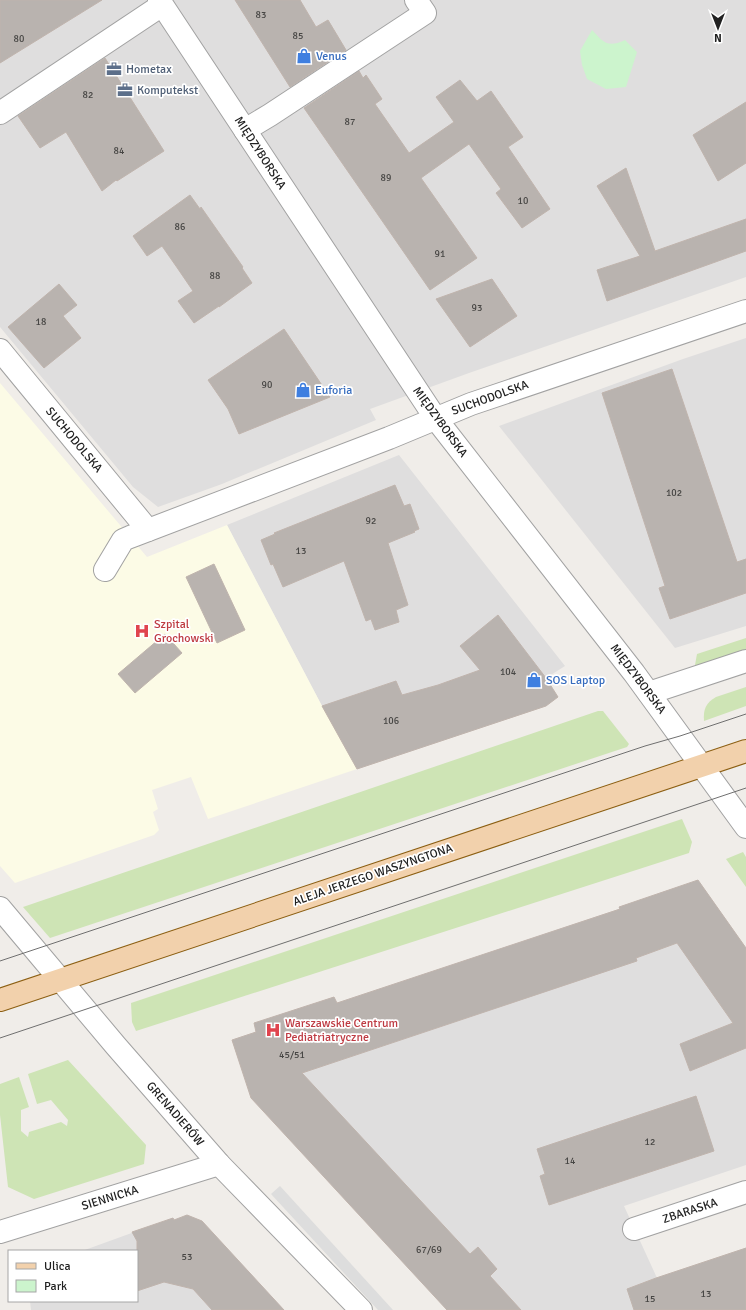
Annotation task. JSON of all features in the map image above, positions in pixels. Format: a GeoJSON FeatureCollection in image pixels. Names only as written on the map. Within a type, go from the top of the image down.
{"type":"FeatureCollection","features":[{"type":"Feature","properties":{"kind":"main road","name":"ALEJA JERZEGO WASZYNGTONA"},"geometry":{"type":"LineString","coordinates":[[0,1000],[746,751]]}},
{"type":"Feature","properties":{"kind":"street"},"geometry":{"type":"LineString","coordinates":[[245,130],[425,13],[416,0]]}},
{"type":"Feature","properties":{"kind":"street"},"geometry":{"type":"LineString","coordinates":[[0,113],[161,3]]}},
{"type":"Feature","properties":{"kind":"street","name":"MIĘDZYBORSKA"},"geometry":{"type":"LineString","coordinates":[[161,3],[436,419],[649,693],[746,827]]}},
{"type":"Feature","properties":{"kind":"street","name":"SUCHODOLSKA"},"geometry":{"type":"LineString","coordinates":[[105,570],[123,540],[436,419],[471,404],[746,311]]}},
{"type":"Feature","properties":{"kind":"street","name":"SUCHODOLSKA"},"geometry":{"type":"LineString","coordinates":[[0,350],[148,530]]}},
{"type":"Feature","properties":{"kind":"street"},"geometry":{"type":"LineString","coordinates":[[649,693],[746,660]]}},
{"type":"Feature","properties":{"kind":"street","name":"GRENADIERÓW"},"geometry":{"type":"LineString","coordinates":[[0,908],[116,1046],[219,1164],[360,1310]]}},
{"type":"Feature","properties":{"kind":"street","name":"SIENNICKA"},"geometry":{"type":"LineString","coordinates":[[0,1232],[219,1164]]}},
{"type":"Feature","properties":{"kind":"street","name":"ZBARASKA"},"geometry":{"type":"LineString","coordinates":[[634,1229],[746,1192]]}},
{"type":"Feature","properties":{"kind":"shaded area"},"geometry":{"type":"Polygon","coordinates":[[[0,0],[746,0],[746,277],[370,409],[376,420],[222,484],[158,507],[133,487],[0,327],[0,0]]]}},
{"type":"Feature","properties":{"kind":"shaded area"},"geometry":{"type":"Polygon","coordinates":[[[746,338],[746,626],[675,648],[499,426],[683,359],[746,338]]]}},
{"type":"Feature","properties":{"kind":"shaded area","name":"Szpital Grochowski"},"geometry":{"type":"Polygon","coordinates":[[[0,383],[147,557],[227,525],[322,706],[357,769],[208,819],[191,777],[152,790],[158,809],[153,812],[159,830],[154,835],[15,883],[0,866],[0,383]]]}},
{"type":"Feature","properties":{"kind":"shaded area"},"geometry":{"type":"Polygon","coordinates":[[[399,455],[565,666],[546,678],[552,701],[546,706],[357,769],[322,706],[227,525],[399,455]]]}},
{"type":"Feature","properties":{"kind":"shaded area"},"geometry":{"type":"Polygon","coordinates":[[[698,880],[746,948],[746,1165],[624,1206],[657,1278],[746,1248],[746,1310],[447,1310],[251,1097],[232,1040],[256,1032],[254,1023],[334,997],[337,1003],[619,909],[619,907],[698,880]]]}},
{"type":"Feature","properties":{"kind":"shaded area"},"geometry":{"type":"Polygon","coordinates":[[[280,1186],[393,1310],[378,1310],[271,1194],[280,1186]]]}},
{"type":"Feature","properties":{"kind":"shaded area"},"geometry":{"type":"Polygon","coordinates":[[[187,1215],[199,1220],[284,1310],[31,1310],[30,1302],[138,1302],[138,1250],[85,1250],[173,1218],[175,1220],[187,1215]]]}},
{"type":"Feature","properties":{"kind":"green space"},"geometry":{"type":"Polygon","coordinates":[[[592,30],[603,41],[610,44],[625,40],[637,52],[626,87],[606,89],[587,79],[582,65],[580,51],[592,30]]]}},
{"type":"Feature","properties":{"kind":"green space"},"geometry":{"type":"Polygon","coordinates":[[[746,638],[746,651],[697,669],[695,665],[697,654],[746,638]]]}},
{"type":"Feature","properties":{"kind":"green space"},"geometry":{"type":"Polygon","coordinates":[[[746,687],[746,706],[704,721],[706,707],[713,699],[746,687]]]}},
{"type":"Feature","properties":{"kind":"green space"},"geometry":{"type":"Polygon","coordinates":[[[598,711],[603,711],[629,744],[627,747],[50,938],[23,907],[598,711]]]}},
{"type":"Feature","properties":{"kind":"green space"},"geometry":{"type":"Polygon","coordinates":[[[682,819],[692,842],[689,853],[136,1031],[132,1022],[131,1003],[682,819]]]}},
{"type":"Feature","properties":{"kind":"green space"},"geometry":{"type":"Polygon","coordinates":[[[743,852],[746,857],[746,887],[726,859],[743,852]]]}},
{"type":"Feature","properties":{"kind":"green space"},"geometry":{"type":"Polygon","coordinates":[[[68,1060],[146,1145],[144,1164],[34,1199],[8,1187],[0,1115],[0,1084],[19,1077],[29,1107],[21,1110],[21,1131],[28,1137],[29,1132],[61,1122],[67,1126],[68,1120],[51,1100],[37,1104],[28,1074],[68,1060]]]}},
{"type":"Feature","properties":{"kind":"building"},"geometry":{"type":"Polygon","coordinates":[[[0,0],[102,0],[0,63],[0,0]]]}},
{"type":"Feature","properties":{"kind":"building"},"geometry":{"type":"Polygon","coordinates":[[[235,0],[300,0],[316,27],[328,20],[346,50],[290,87],[235,0]]]}},
{"type":"Feature","properties":{"kind":"building"},"geometry":{"type":"Polygon","coordinates":[[[105,58],[164,151],[117,181],[116,180],[102,191],[66,132],[40,148],[18,116],[105,58]]]}},
{"type":"Feature","properties":{"kind":"building"},"geometry":{"type":"Polygon","coordinates":[[[359,71],[363,78],[366,75],[382,99],[375,104],[409,153],[454,122],[436,97],[460,80],[477,101],[491,91],[523,137],[508,147],[550,209],[522,228],[496,193],[501,189],[469,144],[421,178],[477,258],[430,290],[304,108],[359,71]]]}},
{"type":"Feature","properties":{"kind":"building"},"geometry":{"type":"Polygon","coordinates":[[[746,102],[746,163],[718,181],[693,135],[746,102]]]}},
{"type":"Feature","properties":{"kind":"building"},"geometry":{"type":"Polygon","coordinates":[[[626,168],[655,251],[746,219],[746,251],[607,301],[597,270],[640,256],[597,186],[626,168]]]}},
{"type":"Feature","properties":{"kind":"building"},"geometry":{"type":"Polygon","coordinates":[[[190,195],[200,209],[201,207],[243,267],[242,268],[252,283],[194,323],[178,301],[193,291],[162,246],[147,256],[133,236],[190,195]]]}},
{"type":"Feature","properties":{"kind":"building"},"geometry":{"type":"Polygon","coordinates":[[[492,279],[517,316],[470,347],[436,299],[492,279]]]}},
{"type":"Feature","properties":{"kind":"building"},"geometry":{"type":"Polygon","coordinates":[[[59,284],[77,305],[63,316],[81,338],[44,368],[8,327],[59,284]]]}},
{"type":"Feature","properties":{"kind":"building"},"geometry":{"type":"Polygon","coordinates":[[[284,329],[330,397],[239,434],[228,409],[208,380],[284,329]]]}},
{"type":"Feature","properties":{"kind":"building"},"geometry":{"type":"Polygon","coordinates":[[[672,369],[737,562],[746,559],[746,593],[670,619],[659,588],[665,586],[602,393],[672,369]]]}},
{"type":"Feature","properties":{"kind":"building"},"geometry":{"type":"Polygon","coordinates":[[[395,485],[404,506],[410,504],[419,529],[388,543],[408,605],[396,610],[399,622],[375,630],[371,619],[366,621],[344,561],[283,587],[273,564],[271,565],[261,540],[275,534],[274,533],[395,485]]]}},
{"type":"Feature","properties":{"kind":"building"},"geometry":{"type":"Polygon","coordinates":[[[214,564],[245,630],[217,643],[186,577],[214,564]]]}},
{"type":"Feature","properties":{"kind":"building"},"geometry":{"type":"Polygon","coordinates":[[[498,615],[546,678],[558,697],[546,706],[357,769],[322,706],[396,681],[402,695],[438,685],[480,670],[460,646],[498,615]]]}},
{"type":"Feature","properties":{"kind":"building"},"geometry":{"type":"Polygon","coordinates":[[[165,634],[182,653],[135,693],[118,674],[165,634]]]}},
{"type":"Feature","properties":{"kind":"building"},"geometry":{"type":"Polygon","coordinates":[[[698,880],[746,948],[746,1048],[690,1071],[680,1044],[733,1023],[677,943],[636,958],[637,961],[302,1073],[470,1254],[478,1247],[497,1269],[490,1276],[521,1310],[447,1310],[251,1098],[232,1040],[256,1032],[254,1023],[334,997],[337,1003],[620,909],[619,907],[698,880]]]}},
{"type":"Feature","properties":{"kind":"building"},"geometry":{"type":"Polygon","coordinates":[[[696,1096],[714,1151],[549,1205],[540,1176],[545,1174],[537,1149],[696,1096]]]}},
{"type":"Feature","properties":{"kind":"building"},"geometry":{"type":"Polygon","coordinates":[[[187,1215],[202,1221],[284,1310],[212,1310],[193,1289],[164,1282],[138,1291],[138,1250],[137,1241],[132,1232],[173,1218],[174,1220],[187,1215]]]}},
{"type":"Feature","properties":{"kind":"building"},"geometry":{"type":"Polygon","coordinates":[[[746,1248],[746,1310],[634,1310],[627,1289],[746,1248]]]}},
{"type":"Feature","properties":{"kind":"tram line"},"geometry":{"type":"LineString","coordinates":[[0,961],[645,746],[746,714]]}},
{"type":"Feature","properties":{"kind":"tram line"},"geometry":{"type":"LineString","coordinates":[[0,1038],[746,788]]}},
{"type":"Feature","properties":{"kind":"place","name":"Venus"},"geometry":{"type":"Point","coordinates":[304,56]}},
{"type":"Feature","properties":{"kind":"place","name":"Hometax"},"geometry":{"type":"Point","coordinates":[114,69]}},
{"type":"Feature","properties":{"kind":"place","name":"Komputekst"},"geometry":{"type":"Point","coordinates":[125,90]}},
{"type":"Feature","properties":{"kind":"place","name":"Euforia"},"geometry":{"type":"Point","coordinates":[303,390]}},
{"type":"Feature","properties":{"kind":"place","name":"Szpital Grochowski"},"geometry":{"type":"Point","coordinates":[142,631]}},
{"type":"Feature","properties":{"kind":"place","name":"SOS Laptop"},"geometry":{"type":"Point","coordinates":[534,680]}},
{"type":"Feature","properties":{"kind":"place","name":"Warszawskie Centrum Pediatriatryczne"},"geometry":{"type":"Point","coordinates":[273,1030]}}]}
